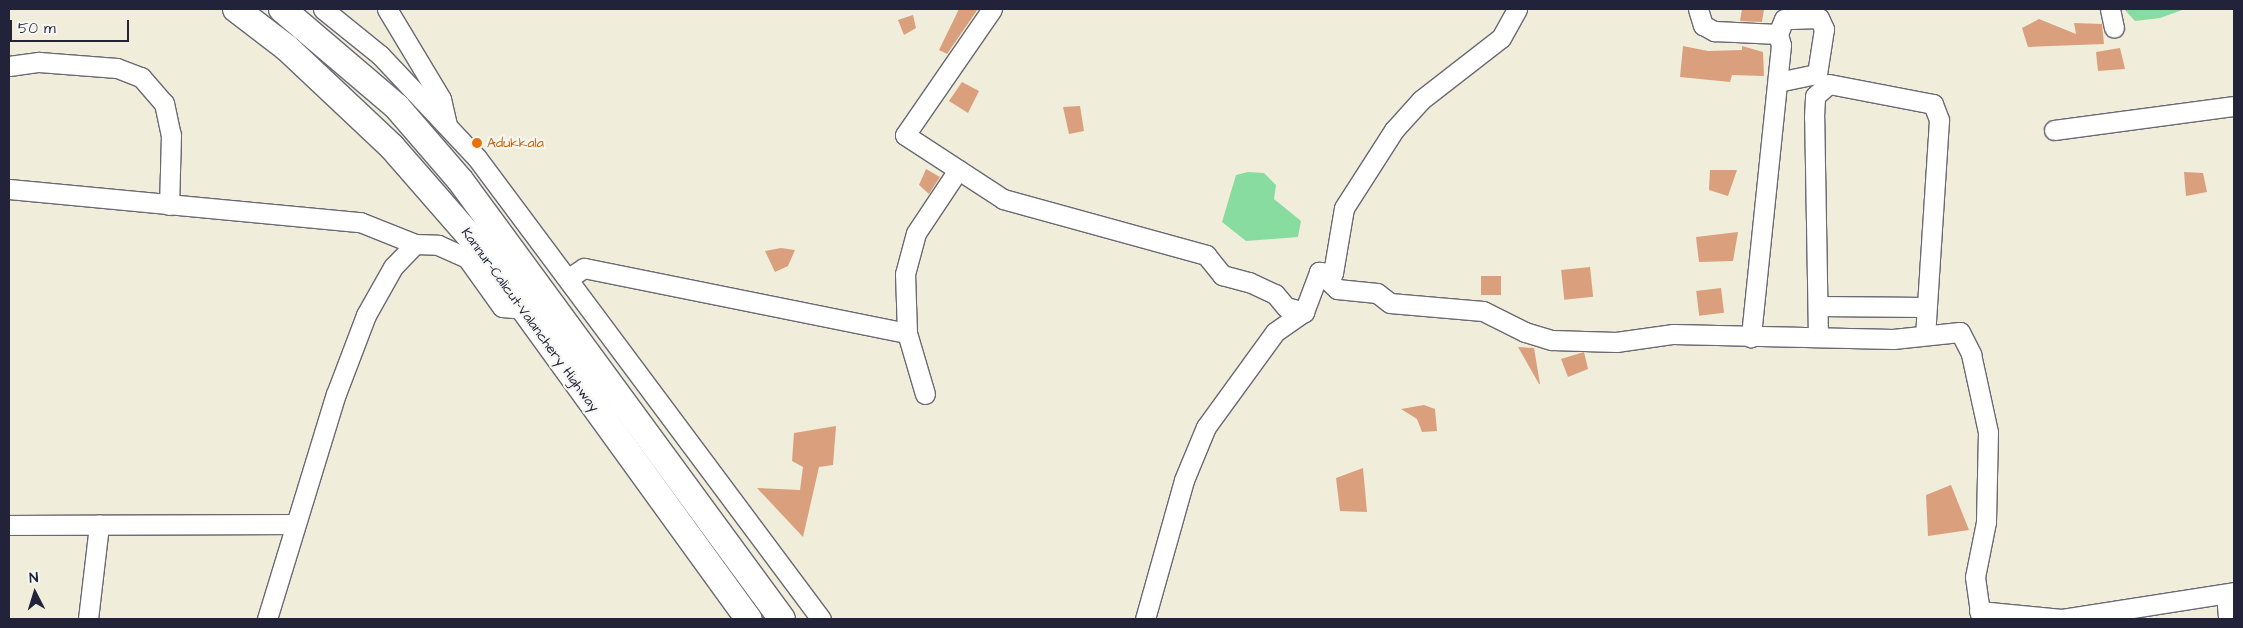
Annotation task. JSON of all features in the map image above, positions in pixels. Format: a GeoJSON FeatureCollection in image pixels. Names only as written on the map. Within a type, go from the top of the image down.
{"type":"FeatureCollection","features":[{"type":"Feature","properties":{"kind":"highway","name":"Kannur-Calicut-Valanchery Highway"},"geometry":{"type":"LineString","coordinates":[[236,9],[287,48],[392,146],[480,248],[749,619]]}},
{"type":"Feature","properties":{"kind":"highway","name":"Kannur-Calicut-Valanchery Highway"},"geometry":{"type":"LineString","coordinates":[[282,9],[398,107],[460,180],[782,619]]}},
{"type":"Feature","properties":{"kind":"street"},"geometry":{"type":"LineString","coordinates":[[324,9],[380,55],[477,158],[569,278],[821,619]]}},
{"type":"Feature","properties":{"kind":"street"},"geometry":{"type":"LineString","coordinates":[[387,9],[436,91],[448,127]]}},
{"type":"Feature","properties":{"kind":"street"},"geometry":{"type":"LineString","coordinates":[[992,9],[905,135],[1003,199],[1206,255],[1222,274],[1249,282],[1275,294],[1286,307],[1304,312]]}},
{"type":"Feature","properties":{"kind":"street"},"geometry":{"type":"LineString","coordinates":[[1319,272],[1333,273],[1344,208],[1394,130],[1422,100],[1501,38],[1517,9]]}},
{"type":"Feature","properties":{"kind":"street"},"geometry":{"type":"LineString","coordinates":[[1698,9],[1703,25],[1714,31],[1778,34]]}},
{"type":"Feature","properties":{"kind":"street"},"geometry":{"type":"LineString","coordinates":[[2110,9],[2114,28]]}},
{"type":"Feature","properties":{"kind":"street"},"geometry":{"type":"LineString","coordinates":[[1751,337],[1778,82],[1778,34],[1784,19],[1819,13],[1824,29],[1817,74],[1778,82]]}},
{"type":"Feature","properties":{"kind":"street"},"geometry":{"type":"LineString","coordinates":[[9,66],[39,62],[97,67],[141,78],[164,103],[171,135],[170,205]]}},
{"type":"Feature","properties":{"kind":"street"},"geometry":{"type":"LineString","coordinates":[[1818,337],[1814,117],[1815,96],[1829,84],[1933,104],[1939,120],[1925,334]]}},
{"type":"Feature","properties":{"kind":"street"},"geometry":{"type":"LineString","coordinates":[[2054,130],[2234,106]]}},
{"type":"Feature","properties":{"kind":"street"},"geometry":{"type":"LineString","coordinates":[[925,394],[906,333],[905,274],[916,233],[958,170]]}},
{"type":"Feature","properties":{"kind":"street"},"geometry":{"type":"LineString","coordinates":[[9,189],[360,222],[416,244],[438,245],[467,258],[502,307],[523,309]]}},
{"type":"Feature","properties":{"kind":"street"},"geometry":{"type":"LineString","coordinates":[[267,619],[293,524],[366,314],[393,267],[416,244]]}},
{"type":"Feature","properties":{"kind":"street"},"geometry":{"type":"LineString","coordinates":[[569,278],[584,268],[906,333]]}},
{"type":"Feature","properties":{"kind":"street"},"geometry":{"type":"LineString","coordinates":[[1145,619],[1184,480],[1206,427],[1275,332],[1304,312],[1319,272]]}},
{"type":"Feature","properties":{"kind":"street"},"geometry":{"type":"LineString","coordinates":[[1319,272],[1337,289],[1377,293],[1390,302],[1483,311],[1525,332],[1552,340],[1616,342],[1673,334],[1893,339],[1925,334],[1960,332],[1967,342],[1982,392],[1989,454],[1984,474],[1986,522],[1975,577],[1980,615],[2062,619],[2230,593],[2228,619]]}},
{"type":"Feature","properties":{"kind":"street"},"geometry":{"type":"LineString","coordinates":[[1818,306],[1926,306]]}},
{"type":"Feature","properties":{"kind":"street"},"geometry":{"type":"LineString","coordinates":[[9,526],[293,524]]}},
{"type":"Feature","properties":{"kind":"street"},"geometry":{"type":"LineString","coordinates":[[88,619],[99,525]]}},
{"type":"Feature","properties":{"kind":"green space"},"geometry":{"type":"Polygon","coordinates":[[[2124,9],[2185,9],[2160,18],[2135,21],[2124,9]]]}},
{"type":"Feature","properties":{"kind":"green space"},"geometry":{"type":"Polygon","coordinates":[[[1248,172],[1264,173],[1276,185],[1274,199],[1301,221],[1298,237],[1246,241],[1222,222],[1236,175],[1248,172]]]}},
{"type":"Feature","properties":{"kind":"building"},"geometry":{"type":"Polygon","coordinates":[[[959,9],[978,9],[947,54],[939,50],[959,9]]]}},
{"type":"Feature","properties":{"kind":"building"},"geometry":{"type":"Polygon","coordinates":[[[1742,9],[1764,9],[1762,22],[1740,21],[1742,9]]]}},
{"type":"Feature","properties":{"kind":"building"},"geometry":{"type":"Polygon","coordinates":[[[913,15],[916,28],[904,35],[898,20],[913,15]]]}},
{"type":"Feature","properties":{"kind":"building"},"geometry":{"type":"Polygon","coordinates":[[[2039,19],[2076,34],[2074,23],[2102,24],[2104,44],[2028,47],[2022,28],[2039,19]]]}},
{"type":"Feature","properties":{"kind":"building"},"geometry":{"type":"Polygon","coordinates":[[[1683,46],[1708,51],[1742,50],[1742,46],[1763,52],[1764,76],[1732,75],[1730,82],[1680,77],[1683,46]]]}},
{"type":"Feature","properties":{"kind":"building"},"geometry":{"type":"Polygon","coordinates":[[[2120,48],[2125,69],[2098,71],[2096,52],[2120,48]]]}},
{"type":"Feature","properties":{"kind":"building"},"geometry":{"type":"Polygon","coordinates":[[[962,82],[979,91],[968,113],[949,101],[962,82]]]}},
{"type":"Feature","properties":{"kind":"building"},"geometry":{"type":"Polygon","coordinates":[[[1080,106],[1084,131],[1069,134],[1063,107],[1080,106]]]}},
{"type":"Feature","properties":{"kind":"building"},"geometry":{"type":"Polygon","coordinates":[[[926,169],[940,177],[929,194],[919,185],[926,169]]]}},
{"type":"Feature","properties":{"kind":"building"},"geometry":{"type":"Polygon","coordinates":[[[1710,170],[1737,170],[1728,196],[1709,190],[1710,170]]]}},
{"type":"Feature","properties":{"kind":"building"},"geometry":{"type":"Polygon","coordinates":[[[2184,172],[2203,173],[2207,192],[2186,196],[2184,172]]]}},
{"type":"Feature","properties":{"kind":"building"},"geometry":{"type":"Polygon","coordinates":[[[1738,232],[1733,261],[1699,262],[1696,237],[1738,232]]]}},
{"type":"Feature","properties":{"kind":"building"},"geometry":{"type":"Polygon","coordinates":[[[781,248],[795,250],[788,266],[775,272],[765,251],[781,248]]]}},
{"type":"Feature","properties":{"kind":"building"},"geometry":{"type":"Polygon","coordinates":[[[1590,267],[1593,297],[1564,300],[1561,270],[1590,267]]]}},
{"type":"Feature","properties":{"kind":"building"},"geometry":{"type":"Polygon","coordinates":[[[1481,276],[1501,276],[1501,295],[1481,295],[1481,276]]]}},
{"type":"Feature","properties":{"kind":"building"},"geometry":{"type":"Polygon","coordinates":[[[1721,288],[1724,313],[1699,316],[1696,291],[1721,288]]]}},
{"type":"Feature","properties":{"kind":"building"},"geometry":{"type":"Polygon","coordinates":[[[1518,347],[1534,348],[1540,384],[1539,384],[1518,347]]]}},
{"type":"Feature","properties":{"kind":"building"},"geometry":{"type":"Polygon","coordinates":[[[1584,352],[1588,369],[1568,377],[1561,359],[1584,352]]]}},
{"type":"Feature","properties":{"kind":"building"},"geometry":{"type":"Polygon","coordinates":[[[1424,405],[1435,409],[1437,431],[1422,432],[1417,419],[1401,409],[1424,405]]]}},
{"type":"Feature","properties":{"kind":"building"},"geometry":{"type":"Polygon","coordinates":[[[836,426],[833,465],[819,467],[803,537],[757,488],[800,490],[803,467],[792,461],[794,433],[836,426]]]}},
{"type":"Feature","properties":{"kind":"building"},"geometry":{"type":"Polygon","coordinates":[[[1363,468],[1367,512],[1340,511],[1336,478],[1363,468]]]}},
{"type":"Feature","properties":{"kind":"building"},"geometry":{"type":"Polygon","coordinates":[[[1951,485],[1969,530],[1928,536],[1926,495],[1951,485]]]}},
{"type":"Feature","properties":{"kind":"place","name":"Adukkala"},"geometry":{"type":"Point","coordinates":[477,143]}}]}
